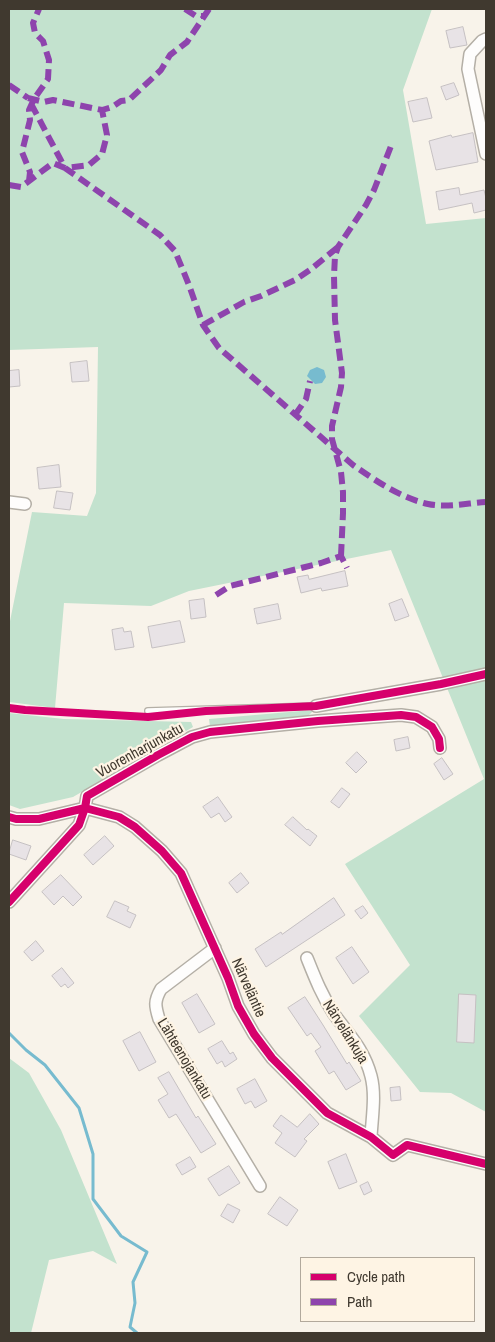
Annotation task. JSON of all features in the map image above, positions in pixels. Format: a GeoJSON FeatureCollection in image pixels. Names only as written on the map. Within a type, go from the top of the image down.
{"type":"FeatureCollection","features":[{"type":"Feature","properties":{"kind":"street"},"geometry":{"type":"LineString","coordinates":[[486,39],[470,54],[468,69],[486,154]]}},
{"type":"Feature","properties":{"kind":"street"},"geometry":{"type":"LineString","coordinates":[[9,502],[25,504]]}},
{"type":"Feature","properties":{"kind":"street"},"geometry":{"type":"LineString","coordinates":[[316,706],[441,684],[486,674]]}},
{"type":"Feature","properties":{"kind":"street","name":"Vuorenharjunkatu"},"geometry":{"type":"LineString","coordinates":[[85,808],[87,796],[192,737],[210,732],[400,715],[416,717],[432,727],[439,740],[440,748]]}},
{"type":"Feature","properties":{"kind":"street"},"geometry":{"type":"LineString","coordinates":[[9,902],[79,825],[85,808]]}},
{"type":"Feature","properties":{"kind":"street","name":"Närveläntie"},"geometry":{"type":"LineString","coordinates":[[9,817],[16,819],[39,818],[85,808],[120,818],[135,827],[162,850],[181,873],[228,978],[238,1006],[254,1034],[272,1058],[327,1113],[371,1137],[393,1155],[407,1146],[486,1164]]}},
{"type":"Feature","properties":{"kind":"street","name":"Lähteenojankatu"},"geometry":{"type":"LineString","coordinates":[[215,948],[160,988],[155,1006],[159,1019],[260,1186]]}},
{"type":"Feature","properties":{"kind":"street","name":"Närvelänkuja"},"geometry":{"type":"LineString","coordinates":[[307,958],[319,989],[364,1054],[372,1077],[374,1096],[371,1137]]}},
{"type":"Feature","properties":{"kind":"lane"},"geometry":{"type":"LineString","coordinates":[[148,711],[316,706]]}},
{"type":"Feature","properties":{"kind":"green space"},"geometry":{"type":"Polygon","coordinates":[[[9,9],[432,9],[403,90],[426,224],[486,218],[486,1112],[451,1093],[420,1092],[359,1016],[410,965],[345,864],[484,779],[391,550],[189,591],[151,606],[64,603],[55,708],[9,702],[9,626],[32,512],[87,516],[96,493],[98,347],[9,350],[9,9]]]}},
{"type":"Feature","properties":{"kind":"green space"},"geometry":{"type":"Polygon","coordinates":[[[314,710],[307,717],[210,727],[209,719],[314,710]]]}},
{"type":"Feature","properties":{"kind":"green space"},"geometry":{"type":"Polygon","coordinates":[[[9,713],[64,719],[191,722],[193,727],[73,797],[20,809],[9,805],[9,713]]]}},
{"type":"Feature","properties":{"kind":"green space"},"geometry":{"type":"Polygon","coordinates":[[[9,1058],[29,1073],[61,1130],[117,1264],[93,1251],[49,1260],[31,1333],[9,1333],[9,1058]]]}},
{"type":"Feature","properties":{"kind":"water"},"geometry":{"type":"Polygon","coordinates":[[[317,367],[324,370],[326,377],[322,383],[315,384],[307,376],[310,370],[317,367]]]}},
{"type":"Feature","properties":{"kind":"building"},"geometry":{"type":"Polygon","coordinates":[[[463,27],[467,45],[450,48],[446,31],[463,27]]]}},
{"type":"Feature","properties":{"kind":"building"},"geometry":{"type":"Polygon","coordinates":[[[454,83],[459,95],[446,100],[441,87],[454,83]]]}},
{"type":"Feature","properties":{"kind":"building"},"geometry":{"type":"Polygon","coordinates":[[[427,98],[432,118],[413,122],[408,102],[427,98]]]}},
{"type":"Feature","properties":{"kind":"building"},"geometry":{"type":"Polygon","coordinates":[[[473,133],[478,162],[436,170],[429,141],[451,135],[452,137],[473,133]]]}},
{"type":"Feature","properties":{"kind":"building"},"geometry":{"type":"Polygon","coordinates":[[[459,188],[460,195],[484,190],[486,210],[474,213],[472,203],[439,210],[436,192],[459,188]]]}},
{"type":"Feature","properties":{"kind":"building"},"geometry":{"type":"Polygon","coordinates":[[[87,361],[89,381],[72,382],[70,363],[87,361]]]}},
{"type":"Feature","properties":{"kind":"building"},"geometry":{"type":"Polygon","coordinates":[[[19,370],[20,386],[9,387],[9,371],[19,370]]]}},
{"type":"Feature","properties":{"kind":"building"},"geometry":{"type":"Polygon","coordinates":[[[59,465],[61,487],[39,489],[37,468],[59,465]]]}},
{"type":"Feature","properties":{"kind":"building"},"geometry":{"type":"Polygon","coordinates":[[[57,491],[73,493],[70,510],[54,508],[57,491]]]}},
{"type":"Feature","properties":{"kind":"building"},"geometry":{"type":"Polygon","coordinates":[[[345,571],[348,586],[322,591],[321,588],[301,593],[297,577],[308,575],[309,579],[345,571]]]}},
{"type":"Feature","properties":{"kind":"building"},"geometry":{"type":"Polygon","coordinates":[[[204,599],[206,617],[191,619],[189,601],[204,599]]]}},
{"type":"Feature","properties":{"kind":"building"},"geometry":{"type":"Polygon","coordinates":[[[402,599],[409,616],[395,621],[389,604],[402,599]]]}},
{"type":"Feature","properties":{"kind":"building"},"geometry":{"type":"Polygon","coordinates":[[[278,604],[281,619],[257,624],[254,609],[278,604]]]}},
{"type":"Feature","properties":{"kind":"building"},"geometry":{"type":"Polygon","coordinates":[[[180,621],[185,642],[152,648],[148,627],[180,621]]]}},
{"type":"Feature","properties":{"kind":"building"},"geometry":{"type":"Polygon","coordinates":[[[123,628],[124,632],[131,631],[134,647],[115,650],[112,630],[123,628]]]}},
{"type":"Feature","properties":{"kind":"building"},"geometry":{"type":"Polygon","coordinates":[[[408,737],[410,748],[396,751],[394,740],[408,737]]]}},
{"type":"Feature","properties":{"kind":"building"},"geometry":{"type":"Polygon","coordinates":[[[357,752],[367,762],[356,773],[346,763],[357,752]]]}},
{"type":"Feature","properties":{"kind":"building"},"geometry":{"type":"Polygon","coordinates":[[[442,758],[453,774],[444,780],[434,764],[442,758]]]}},
{"type":"Feature","properties":{"kind":"building"},"geometry":{"type":"Polygon","coordinates":[[[342,788],[350,794],[339,808],[331,802],[342,788]]]}},
{"type":"Feature","properties":{"kind":"building"},"geometry":{"type":"Polygon","coordinates":[[[218,797],[232,817],[225,822],[219,813],[211,818],[203,807],[218,797]]]}},
{"type":"Feature","properties":{"kind":"building"},"geometry":{"type":"Polygon","coordinates":[[[293,817],[307,830],[317,836],[310,846],[285,825],[293,817]]]}},
{"type":"Feature","properties":{"kind":"building"},"geometry":{"type":"Polygon","coordinates":[[[105,836],[114,846],[93,865],[84,855],[105,836]]]}},
{"type":"Feature","properties":{"kind":"building"},"geometry":{"type":"Polygon","coordinates":[[[13,840],[31,846],[26,860],[9,854],[13,840]]]}},
{"type":"Feature","properties":{"kind":"building"},"geometry":{"type":"Polygon","coordinates":[[[241,873],[249,883],[237,893],[229,883],[241,873]]]}},
{"type":"Feature","properties":{"kind":"building"},"geometry":{"type":"Polygon","coordinates":[[[61,875],[82,897],[73,906],[63,896],[54,905],[42,892],[61,875]]]}},
{"type":"Feature","properties":{"kind":"building"},"geometry":{"type":"Polygon","coordinates":[[[334,898],[345,915],[266,967],[255,949],[281,932],[282,934],[334,898]]]}},
{"type":"Feature","properties":{"kind":"building"},"geometry":{"type":"Polygon","coordinates":[[[115,901],[129,907],[127,911],[136,915],[130,928],[107,917],[115,901]]]}},
{"type":"Feature","properties":{"kind":"building"},"geometry":{"type":"Polygon","coordinates":[[[363,906],[368,913],[361,919],[355,911],[363,906]]]}},
{"type":"Feature","properties":{"kind":"building"},"geometry":{"type":"Polygon","coordinates":[[[36,941],[44,951],[32,961],[24,952],[36,941]]]}},
{"type":"Feature","properties":{"kind":"building"},"geometry":{"type":"Polygon","coordinates":[[[352,947],[369,972],[353,984],[336,958],[352,947]]]}},
{"type":"Feature","properties":{"kind":"building"},"geometry":{"type":"Polygon","coordinates":[[[62,968],[74,983],[68,988],[65,984],[61,987],[52,976],[62,968]]]}},
{"type":"Feature","properties":{"kind":"building"},"geometry":{"type":"Polygon","coordinates":[[[197,994],[215,1024],[199,1033],[182,1003],[197,994]]]}},
{"type":"Feature","properties":{"kind":"building"},"geometry":{"type":"Polygon","coordinates":[[[459,994],[476,995],[474,1043],[457,1042],[459,994]]]}},
{"type":"Feature","properties":{"kind":"building"},"geometry":{"type":"Polygon","coordinates":[[[305,997],[347,1064],[349,1062],[361,1081],[346,1090],[334,1071],[329,1074],[315,1051],[321,1047],[311,1033],[307,1036],[288,1008],[305,997]]]}},
{"type":"Feature","properties":{"kind":"building"},"geometry":{"type":"Polygon","coordinates":[[[140,1032],[156,1062],[139,1071],[123,1041],[140,1032]]]}},
{"type":"Feature","properties":{"kind":"building"},"geometry":{"type":"Polygon","coordinates":[[[222,1041],[230,1054],[233,1052],[237,1059],[225,1067],[222,1061],[217,1064],[208,1049],[222,1041]]]}},
{"type":"Feature","properties":{"kind":"building"},"geometry":{"type":"Polygon","coordinates":[[[169,1072],[196,1118],[198,1116],[216,1144],[201,1153],[176,1114],[169,1118],[158,1100],[168,1094],[158,1078],[169,1072]]]}},
{"type":"Feature","properties":{"kind":"building"},"geometry":{"type":"Polygon","coordinates":[[[255,1079],[267,1101],[255,1108],[251,1101],[245,1104],[237,1089],[255,1079]]]}},
{"type":"Feature","properties":{"kind":"building"},"geometry":{"type":"Polygon","coordinates":[[[400,1087],[401,1100],[391,1101],[390,1088],[400,1087]]]}},
{"type":"Feature","properties":{"kind":"building"},"geometry":{"type":"Polygon","coordinates":[[[310,1114],[319,1124],[304,1139],[307,1141],[295,1157],[275,1143],[282,1133],[273,1126],[281,1115],[297,1127],[310,1114]]]}},
{"type":"Feature","properties":{"kind":"building"},"geometry":{"type":"Polygon","coordinates":[[[346,1154],[357,1182],[339,1189],[328,1162],[346,1154]]]}},
{"type":"Feature","properties":{"kind":"building"},"geometry":{"type":"Polygon","coordinates":[[[190,1157],[196,1167],[182,1175],[176,1165],[190,1157]]]}},
{"type":"Feature","properties":{"kind":"building"},"geometry":{"type":"Polygon","coordinates":[[[229,1166],[240,1183],[219,1196],[208,1179],[229,1166]]]}},
{"type":"Feature","properties":{"kind":"building"},"geometry":{"type":"Polygon","coordinates":[[[368,1182],[372,1191],[364,1195],[360,1186],[368,1182]]]}},
{"type":"Feature","properties":{"kind":"building"},"geometry":{"type":"Polygon","coordinates":[[[280,1197],[298,1210],[287,1226],[268,1214],[280,1197]]]}},
{"type":"Feature","properties":{"kind":"building"},"geometry":{"type":"Polygon","coordinates":[[[228,1204],[240,1210],[233,1223],[221,1216],[228,1204]]]}},
{"type":"Feature","properties":{"kind":"waterway"},"geometry":{"type":"LineString","coordinates":[[9,1033],[45,1065],[79,1108],[93,1154],[93,1199],[121,1236],[147,1252],[133,1282],[135,1303],[130,1327],[137,1333]]}},
{"type":"Feature","properties":{"kind":"marked path"},"geometry":{"type":"LineString","coordinates":[[29,181],[30,172],[22,152],[30,120],[29,110],[48,79],[49,60],[43,41],[35,33],[33,23],[39,9]]}},
{"type":"Feature","properties":{"kind":"marked path"},"geometry":{"type":"LineString","coordinates":[[185,9],[196,16],[204,16]]}},
{"type":"Feature","properties":{"kind":"marked path"},"geometry":{"type":"LineString","coordinates":[[209,9],[187,42],[170,55],[161,70],[129,100],[121,101],[112,107],[102,110],[53,100],[44,102],[28,98],[65,168],[160,235],[175,251],[203,325],[219,348],[353,465],[408,498],[428,504],[443,506],[486,502]]}},
{"type":"Feature","properties":{"kind":"marked path"},"geometry":{"type":"LineString","coordinates":[[9,85],[28,98]]}},
{"type":"Feature","properties":{"kind":"marked path"},"geometry":{"type":"LineString","coordinates":[[9,185],[21,187],[53,163],[65,168],[89,165],[102,154],[107,135],[102,110]]}},
{"type":"Feature","properties":{"kind":"marked path"},"geometry":{"type":"LineString","coordinates":[[341,556],[343,492],[341,472],[332,439],[332,426],[341,387],[342,373],[335,320],[335,256],[338,247],[374,190],[391,146]]}},
{"type":"Feature","properties":{"kind":"marked path"},"geometry":{"type":"LineString","coordinates":[[203,325],[244,302],[295,280],[338,247]]}},
{"type":"Feature","properties":{"kind":"marked path"},"geometry":{"type":"LineString","coordinates":[[295,415],[306,399],[310,381]]}},
{"type":"Feature","properties":{"kind":"marked path"},"geometry":{"type":"LineString","coordinates":[[216,595],[230,586],[321,563],[341,556],[347,568]]}},
{"type":"Feature","properties":{"kind":"cycle path"},"geometry":{"type":"LineString","coordinates":[[9,708],[148,717],[206,711],[316,706],[441,684],[486,674]]}},
{"type":"Feature","properties":{"kind":"cycle path"},"geometry":{"type":"LineString","coordinates":[[9,902],[79,825],[87,796],[192,737],[210,732],[401,715],[416,717],[432,727],[439,739],[440,748]]}},
{"type":"Feature","properties":{"kind":"cycle path"},"geometry":{"type":"LineString","coordinates":[[9,817],[16,819],[39,819],[85,808],[119,817],[135,827],[162,851],[181,873],[228,978],[238,1006],[254,1034],[272,1058],[327,1113],[371,1137],[393,1155],[407,1145],[486,1164]]}}]}
